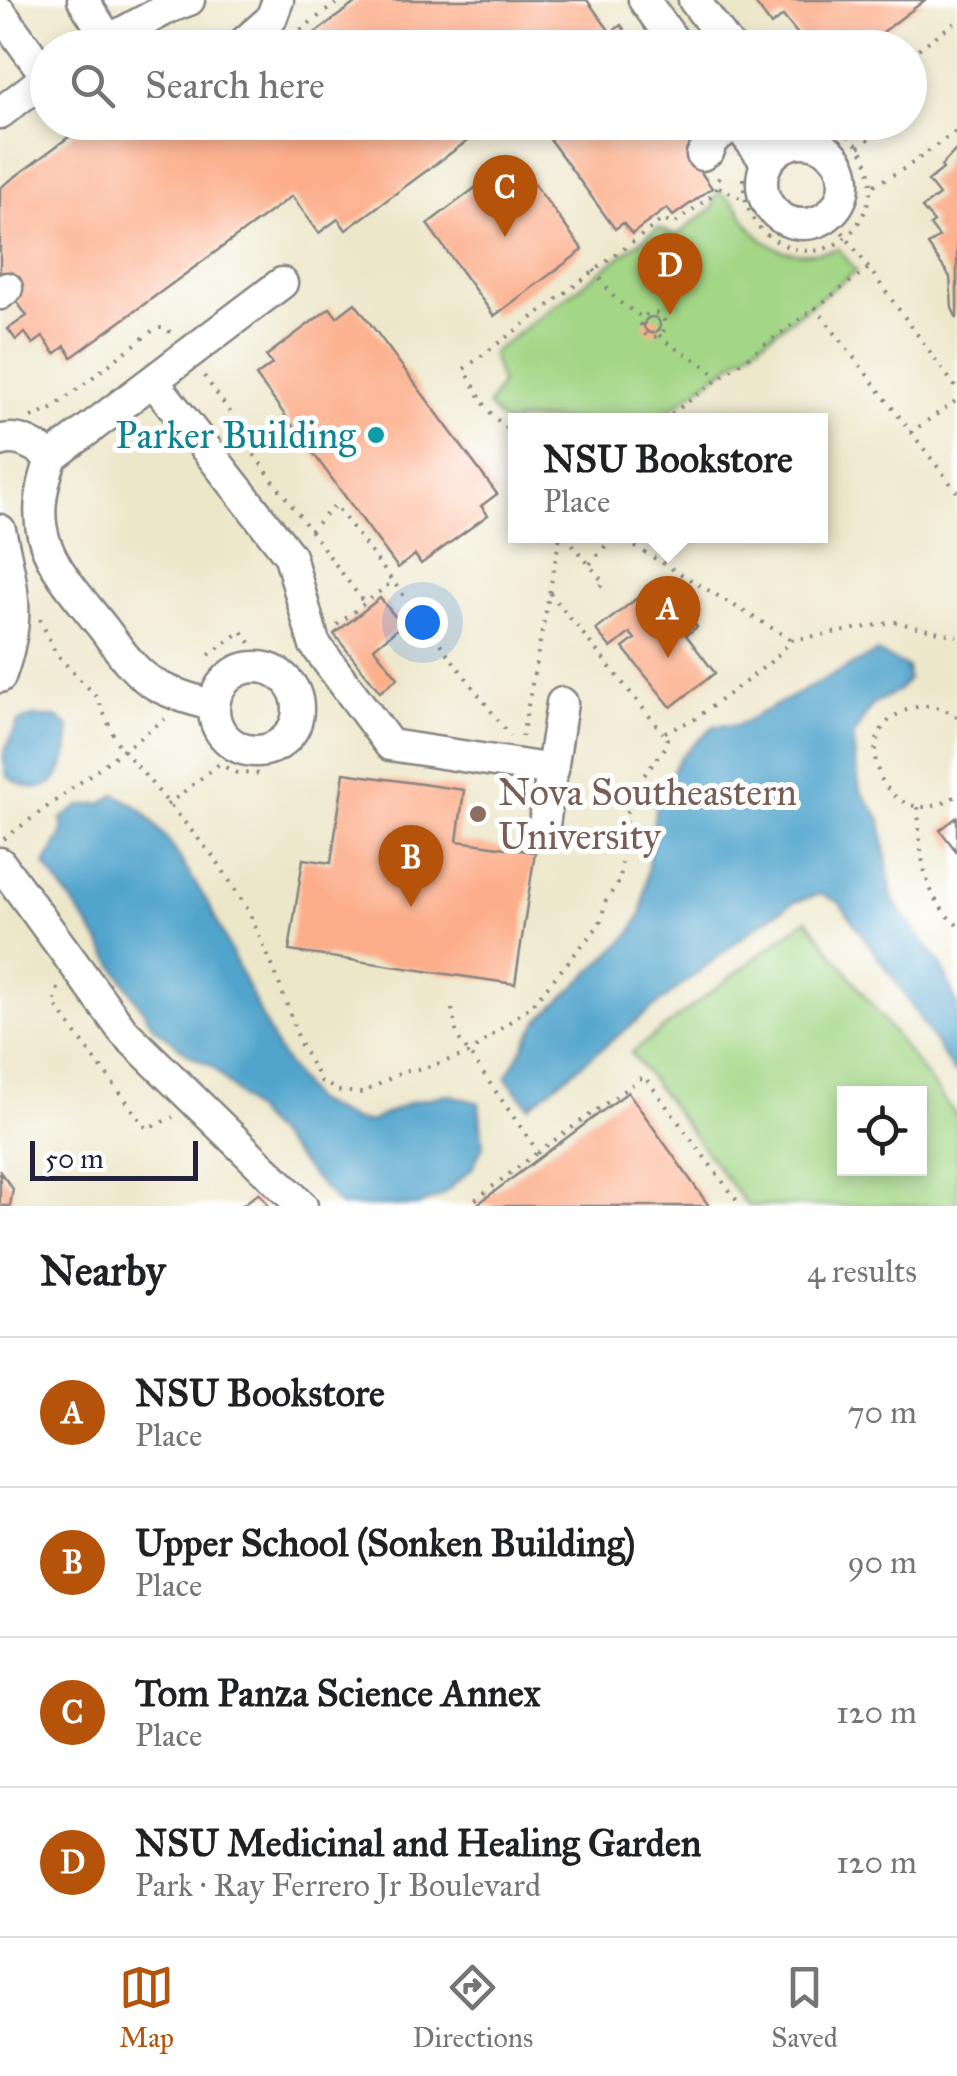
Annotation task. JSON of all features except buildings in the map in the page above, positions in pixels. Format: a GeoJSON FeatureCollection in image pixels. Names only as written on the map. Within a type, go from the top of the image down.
{"type":"FeatureCollection","features":[{"type":"Feature","properties":{"kind":"street"},"geometry":{"type":"LineString","coordinates":[[83,0],[96,30]]}},
{"type":"Feature","properties":{"kind":"street"},"geometry":{"type":"LineString","coordinates":[[128,30],[189,0]]}},
{"type":"Feature","properties":{"kind":"street"},"geometry":{"type":"LineString","coordinates":[[258,30],[271,19],[278,0]]}},
{"type":"Feature","properties":{"kind":"street"},"geometry":{"type":"LineString","coordinates":[[644,0],[666,30]]}},
{"type":"Feature","properties":{"kind":"street"},"geometry":{"type":"LineString","coordinates":[[694,0],[716,30]]}},
{"type":"Feature","properties":{"kind":"street"},"geometry":{"type":"LineString","coordinates":[[0,12],[30,53]]}},
{"type":"Feature","properties":{"kind":"street"},"geometry":{"type":"LineString","coordinates":[[0,114],[30,90]]}},
{"type":"Feature","properties":{"kind":"street"},"geometry":{"type":"LineString","coordinates":[[708,154],[721,140]]}},
{"type":"Feature","properties":{"kind":"street"},"geometry":{"type":"LineString","coordinates":[[749,140],[761,155],[762,191],[777,215],[803,224],[838,226],[842,168],[815,140]]}},
{"type":"Feature","properties":{"kind":"street"},"geometry":{"type":"LineString","coordinates":[[761,155],[788,145],[791,140]]}},
{"type":"Feature","properties":{"kind":"street"},"geometry":{"type":"LineString","coordinates":[[214,706],[184,698],[138,673],[56,568],[45,547],[39,514],[44,479],[52,457],[282,283]]}},
{"type":"Feature","properties":{"kind":"street"},"geometry":{"type":"LineString","coordinates":[[154,380],[290,556],[314,643],[390,745],[553,770]]}},
{"type":"Feature","properties":{"kind":"street"},"geometry":{"type":"LineString","coordinates":[[0,441],[10,437],[33,444],[52,457]]}},
{"type":"Feature","properties":{"kind":"street"},"geometry":{"type":"LineString","coordinates":[[0,530],[16,603],[8,656],[0,676]]}},
{"type":"Feature","properties":{"kind":"street"},"geometry":{"type":"LineString","coordinates":[[544,825],[562,703]]}},
{"type":"Feature","properties":{"kind":"street"},"geometry":{"type":"LineString","coordinates":[[0,863],[124,1032],[302,1206]]}},
{"type":"Feature","properties":{"kind":"path"},"geometry":{"type":"LineString","coordinates":[[301,30],[341,0]]}},
{"type":"Feature","properties":{"kind":"path"},"geometry":{"type":"LineString","coordinates":[[927,43],[957,21]]}},
{"type":"Feature","properties":{"kind":"path"},"geometry":{"type":"LineString","coordinates":[[872,186],[907,168],[957,130]]}},
{"type":"Feature","properties":{"kind":"path"},"geometry":{"type":"LineString","coordinates":[[766,140],[761,155],[743,178],[744,200],[752,219],[766,236],[785,246],[806,250],[827,247],[838,226],[865,214],[872,186],[870,171],[852,140]]}},
{"type":"Feature","properties":{"kind":"path"},"geometry":{"type":"LineString","coordinates":[[858,146],[867,140]]}},
{"type":"Feature","properties":{"kind":"path"},"geometry":{"type":"LineString","coordinates":[[708,154],[719,187]]}},
{"type":"Feature","properties":{"kind":"path"},"geometry":{"type":"LineString","coordinates":[[719,187],[744,200]]}},
{"type":"Feature","properties":{"kind":"path"},"geometry":{"type":"LineString","coordinates":[[508,430],[484,409],[478,390],[464,369],[662,220],[674,224],[719,187]]}},
{"type":"Feature","properties":{"kind":"path"},"geometry":{"type":"LineString","coordinates":[[838,226],[957,389]]}},
{"type":"Feature","properties":{"kind":"path"},"geometry":{"type":"LineString","coordinates":[[672,413],[869,268]]}},
{"type":"Feature","properties":{"kind":"path"},"geometry":{"type":"LineString","coordinates":[[594,270],[616,300],[642,318]]}},
{"type":"Feature","properties":{"kind":"path"},"geometry":{"type":"LineString","coordinates":[[815,307],[957,492]]}},
{"type":"Feature","properties":{"kind":"path"},"geometry":{"type":"LineString","coordinates":[[653,313],[663,318],[665,326],[659,335],[651,337],[640,326],[642,318],[653,313]]}},
{"type":"Feature","properties":{"kind":"path"},"geometry":{"type":"LineString","coordinates":[[659,335],[670,346],[706,365],[718,379]]}},
{"type":"Feature","properties":{"kind":"path"},"geometry":{"type":"LineString","coordinates":[[910,433],[957,400]]}},
{"type":"Feature","properties":{"kind":"path"},"geometry":{"type":"LineString","coordinates":[[310,531],[335,505],[518,744],[561,543]]}},
{"type":"Feature","properties":{"kind":"path"},"geometry":{"type":"LineString","coordinates":[[570,543],[604,582],[596,589]]}},
{"type":"Feature","properties":{"kind":"path"},"geometry":{"type":"LineString","coordinates":[[590,564],[610,543]]}},
{"type":"Feature","properties":{"kind":"path"},"geometry":{"type":"LineString","coordinates":[[628,543],[792,640]]}},
{"type":"Feature","properties":{"kind":"path"},"geometry":{"type":"LineString","coordinates":[[332,630],[392,581]]}},
{"type":"Feature","properties":{"kind":"path"},"geometry":{"type":"LineString","coordinates":[[122,748],[216,861],[248,910],[302,1048],[321,1081],[338,1091],[362,1093],[405,1070],[468,1054],[532,1005],[600,924],[606,900],[620,881],[626,814],[636,786],[665,748],[667,739],[550,593]]}},
{"type":"Feature","properties":{"kind":"path"},"geometry":{"type":"LineString","coordinates":[[663,733],[695,718],[744,683],[792,640],[896,622],[957,636]]}},
{"type":"Feature","properties":{"kind":"path"},"geometry":{"type":"LineString","coordinates":[[209,655],[242,632],[252,644]]}},
{"type":"Feature","properties":{"kind":"path"},"geometry":{"type":"LineString","coordinates":[[0,842],[178,710],[184,698]]}},
{"type":"Feature","properties":{"kind":"path"},"geometry":{"type":"LineString","coordinates":[[957,706],[954,715],[938,707],[908,708],[895,715],[877,740],[876,769],[892,794],[918,807],[933,806],[957,795]]}},
{"type":"Feature","properties":{"kind":"path"},"geometry":{"type":"LineString","coordinates":[[167,804],[220,764],[237,773],[266,774]]}},
{"type":"Feature","properties":{"kind":"path"},"geometry":{"type":"LineString","coordinates":[[918,807],[920,855],[931,896],[957,925]]}},
{"type":"Feature","properties":{"kind":"path"},"geometry":{"type":"LineString","coordinates":[[60,980],[54,1004],[148,1128],[177,1115]]}},
{"type":"Feature","properties":{"kind":"path"},"geometry":{"type":"LineString","coordinates":[[452,1009],[457,1036],[538,1152]]}},
{"type":"Feature","properties":{"kind":"path"},"geometry":{"type":"LineString","coordinates":[[467,1206],[644,1076],[741,1206]]}},
{"type":"Feature","properties":{"kind":"green space"},"geometry":{"type":"Polygon","coordinates":[[[720,193],[736,205],[751,228],[770,245],[803,253],[839,249],[856,271],[665,413],[508,413],[508,423],[501,421],[488,406],[501,384],[492,353],[658,228],[678,234],[714,207],[714,197],[720,193]]]}},
{"type":"Feature","properties":{"kind":"green space"},"geometry":{"type":"Polygon","coordinates":[[[807,919],[957,1117],[957,1206],[747,1206],[631,1053],[807,919]]]}},
{"type":"Feature","properties":{"kind":"water"},"geometry":{"type":"Polygon","coordinates":[[[877,652],[907,667],[908,679],[899,690],[872,705],[853,736],[860,790],[881,820],[892,899],[943,968],[957,1005],[957,1072],[954,1073],[839,902],[821,894],[794,902],[758,925],[529,1106],[506,1078],[538,1021],[630,935],[642,912],[656,804],[680,757],[714,726],[738,725],[877,652]]]}},
{"type":"Feature","properties":{"kind":"water"},"geometry":{"type":"Polygon","coordinates":[[[33,717],[57,717],[69,727],[62,769],[47,786],[36,788],[7,776],[3,756],[18,722],[33,717]]]}},
{"type":"Feature","properties":{"kind":"water"},"geometry":{"type":"Polygon","coordinates":[[[116,794],[142,810],[170,843],[208,903],[278,1051],[312,1100],[353,1120],[369,1122],[411,1102],[448,1094],[479,1103],[483,1145],[472,1169],[441,1196],[417,1206],[340,1206],[212,1066],[191,1056],[153,1026],[45,865],[63,832],[61,819],[80,806],[103,803],[116,794]]]}},
{"type":"Feature","properties":{"kind":"place","name":"Tom Panza Science Annex"},"geometry":{"type":"Point","coordinates":[505,237]}},
{"type":"Feature","properties":{"kind":"place","name":"NSU Medicinal and Healing Garden"},"geometry":{"type":"Point","coordinates":[670,315]}},
{"type":"Feature","properties":{"kind":"place","name":"Parker Building"},"geometry":{"type":"Point","coordinates":[376,435]}},
{"type":"Feature","properties":{"kind":"place","name":"NSU Bookstore"},"geometry":{"type":"Point","coordinates":[668,658]}},
{"type":"Feature","properties":{"kind":"place","name":"Nova Southeastern University"},"geometry":{"type":"Point","coordinates":[478,814]}},
{"type":"Feature","properties":{"kind":"place","name":"Upper School (Sonken Building)"},"geometry":{"type":"Point","coordinates":[411,907]}}]}
